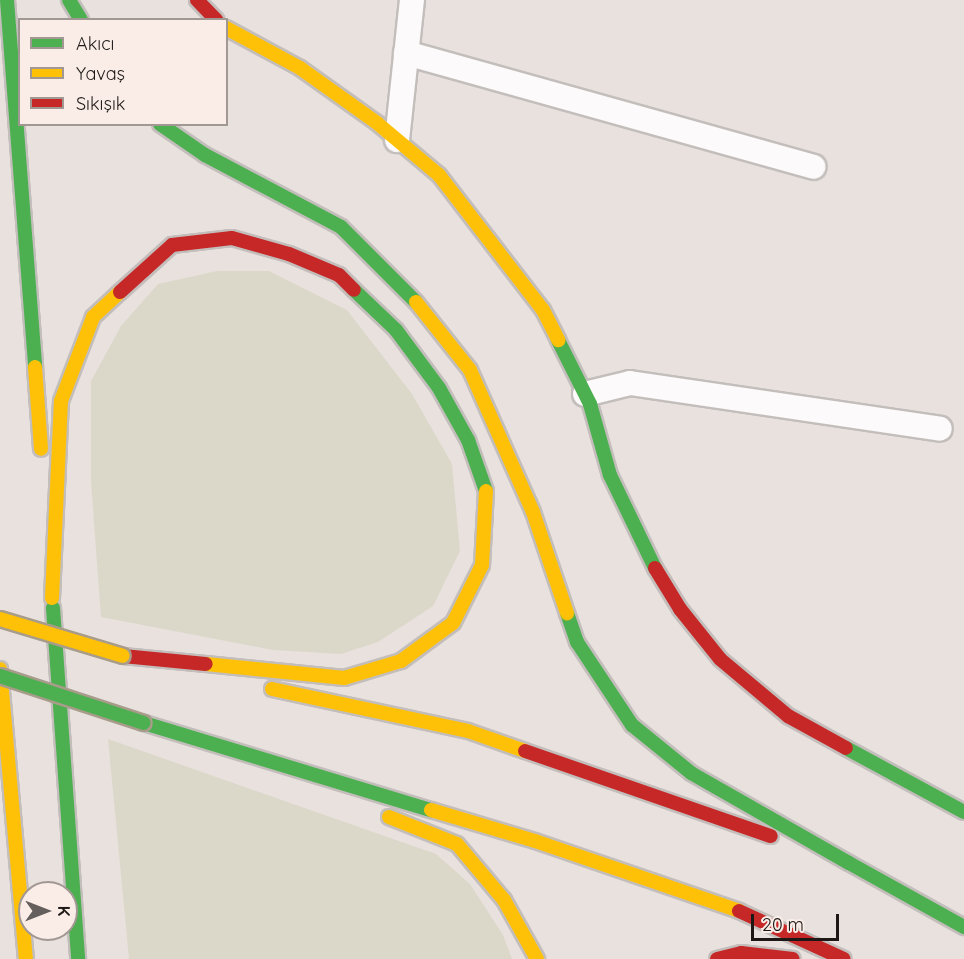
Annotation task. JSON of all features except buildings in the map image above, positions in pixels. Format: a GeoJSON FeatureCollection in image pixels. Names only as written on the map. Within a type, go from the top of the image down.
{"type":"FeatureCollection","features":[{"type":"Feature","properties":{"kind":"main road"},"geometry":{"type":"LineString","coordinates":[[7,0],[76,937],[80,959]]}},
{"type":"Feature","properties":{"kind":"main road"},"geometry":{"type":"LineString","coordinates":[[69,0],[80,18]]}},
{"type":"Feature","properties":{"kind":"main road"},"geometry":{"type":"LineString","coordinates":[[197,0],[214,18]]}},
{"type":"Feature","properties":{"kind":"main road"},"geometry":{"type":"LineString","coordinates":[[228,29],[300,68],[397,140],[439,175],[543,310],[585,394],[610,475],[652,564],[680,609],[720,659],[788,716],[964,812]]}},
{"type":"Feature","properties":{"kind":"main road"},"geometry":{"type":"LineString","coordinates":[[163,126],[205,155],[341,227],[406,289],[470,370],[533,513],[577,642],[632,725],[691,773],[964,927]]}},
{"type":"Feature","properties":{"kind":"main road"},"geometry":{"type":"LineString","coordinates":[[52,598],[61,401],[93,317],[172,245],[232,238],[289,254],[339,275],[396,330],[439,388],[468,440],[486,490],[482,565],[453,623],[401,661],[344,678],[123,656]]}},
{"type":"Feature","properties":{"kind":"main road"},"geometry":{"type":"LineString","coordinates":[[0,619],[123,656],[238,681]]}},
{"type":"Feature","properties":{"kind":"main road"},"geometry":{"type":"LineString","coordinates":[[0,669],[26,959]]}},
{"type":"Feature","properties":{"kind":"main road"},"geometry":{"type":"LineString","coordinates":[[0,707],[1,682]]}},
{"type":"Feature","properties":{"kind":"main road"},"geometry":{"type":"LineString","coordinates":[[1,682],[535,841],[720,902],[844,959]]}},
{"type":"Feature","properties":{"kind":"main road"},"geometry":{"type":"LineString","coordinates":[[261,686],[468,731],[849,863]]}},
{"type":"Feature","properties":{"kind":"main road"},"geometry":{"type":"LineString","coordinates":[[144,723],[322,792]]}},
{"type":"Feature","properties":{"kind":"main road"},"geometry":{"type":"LineString","coordinates":[[378,813],[457,844],[504,900],[537,955],[537,959]]}},
{"type":"Feature","properties":{"kind":"main road"},"geometry":{"type":"LineString","coordinates":[[717,959],[741,953],[793,959]]}},
{"type":"Feature","properties":{"kind":"street"},"geometry":{"type":"LineString","coordinates":[[397,140],[412,0]]}},
{"type":"Feature","properties":{"kind":"street"},"geometry":{"type":"LineString","coordinates":[[406,53],[813,167]]}},
{"type":"Feature","properties":{"kind":"street"},"geometry":{"type":"LineString","coordinates":[[585,394],[630,383],[940,429]]}},
{"type":"Feature","properties":{"kind":"shaded area"},"geometry":{"type":"Polygon","coordinates":[[[217,271],[269,271],[347,310],[412,394],[452,464],[460,551],[433,606],[378,642],[341,654],[273,650],[101,617],[91,482],[91,381],[121,326],[158,284],[217,271]]]}},
{"type":"Feature","properties":{"kind":"shaded area"},"geometry":{"type":"Polygon","coordinates":[[[108,739],[436,854],[470,884],[503,935],[512,959],[129,959],[108,739]]]}},
{"type":"Feature","properties":{"kind":"traffic: fast"},"geometry":{"type":"LineString","coordinates":[[7,0],[35,367]]}},
{"type":"Feature","properties":{"kind":"traffic: fast"},"geometry":{"type":"LineString","coordinates":[[69,0],[80,18]]}},
{"type":"Feature","properties":{"kind":"traffic: fast"},"geometry":{"type":"LineString","coordinates":[[163,126],[205,155],[341,227],[416,302]]}},
{"type":"Feature","properties":{"kind":"traffic: fast"},"geometry":{"type":"LineString","coordinates":[[354,290],[396,330],[439,388],[468,440],[486,491]]}},
{"type":"Feature","properties":{"kind":"traffic: fast"},"geometry":{"type":"LineString","coordinates":[[558,340],[590,404],[610,475],[655,568]]}},
{"type":"Feature","properties":{"kind":"traffic: fast"},"geometry":{"type":"LineString","coordinates":[[53,608],[78,959]]}},
{"type":"Feature","properties":{"kind":"traffic: fast"},"geometry":{"type":"LineString","coordinates":[[567,613],[577,642],[632,725],[691,773],[849,863]]}},
{"type":"Feature","properties":{"kind":"traffic: fast"},"geometry":{"type":"LineString","coordinates":[[0,676],[144,723]]}},
{"type":"Feature","properties":{"kind":"traffic: fast"},"geometry":{"type":"LineString","coordinates":[[144,723],[431,810]]}},
{"type":"Feature","properties":{"kind":"traffic: fast"},"geometry":{"type":"LineString","coordinates":[[846,748],[964,812]]}},
{"type":"Feature","properties":{"kind":"traffic: fast"},"geometry":{"type":"LineString","coordinates":[[849,863],[964,927]]}},
{"type":"Feature","properties":{"kind":"traffic: slow"},"geometry":{"type":"LineString","coordinates":[[228,29],[300,68],[377,123],[439,175],[543,310],[558,340]]}},
{"type":"Feature","properties":{"kind":"traffic: slow"},"geometry":{"type":"LineString","coordinates":[[52,598],[61,401],[93,317],[120,292]]}},
{"type":"Feature","properties":{"kind":"traffic: slow"},"geometry":{"type":"LineString","coordinates":[[416,302],[470,370],[533,512],[567,613]]}},
{"type":"Feature","properties":{"kind":"traffic: slow"},"geometry":{"type":"LineString","coordinates":[[35,367],[41,449]]}},
{"type":"Feature","properties":{"kind":"traffic: slow"},"geometry":{"type":"LineString","coordinates":[[206,664],[344,678],[401,661],[453,623],[482,565],[486,491]]}},
{"type":"Feature","properties":{"kind":"traffic: slow"},"geometry":{"type":"LineString","coordinates":[[0,619],[123,656]]}},
{"type":"Feature","properties":{"kind":"traffic: slow"},"geometry":{"type":"LineString","coordinates":[[0,669],[26,959]]}},
{"type":"Feature","properties":{"kind":"traffic: slow"},"geometry":{"type":"LineString","coordinates":[[272,689],[468,731],[525,751]]}},
{"type":"Feature","properties":{"kind":"traffic: slow"},"geometry":{"type":"LineString","coordinates":[[431,810],[535,841],[739,911]]}},
{"type":"Feature","properties":{"kind":"traffic: slow"},"geometry":{"type":"LineString","coordinates":[[389,817],[457,844],[504,900],[537,959]]}},
{"type":"Feature","properties":{"kind":"traffic: jam"},"geometry":{"type":"LineString","coordinates":[[197,0],[214,18]]}},
{"type":"Feature","properties":{"kind":"traffic: jam"},"geometry":{"type":"LineString","coordinates":[[120,292],[172,245],[232,238],[289,254],[339,275],[354,290]]}},
{"type":"Feature","properties":{"kind":"traffic: jam"},"geometry":{"type":"LineString","coordinates":[[655,568],[680,609],[720,659],[788,716],[846,748]]}},
{"type":"Feature","properties":{"kind":"traffic: jam"},"geometry":{"type":"LineString","coordinates":[[123,656],[206,664]]}},
{"type":"Feature","properties":{"kind":"traffic: jam"},"geometry":{"type":"LineString","coordinates":[[525,751],[771,836]]}},
{"type":"Feature","properties":{"kind":"traffic: jam"},"geometry":{"type":"LineString","coordinates":[[739,911],[844,959]]}},
{"type":"Feature","properties":{"kind":"traffic: jam"},"geometry":{"type":"LineString","coordinates":[[717,959],[741,953],[793,959]]}}]}
